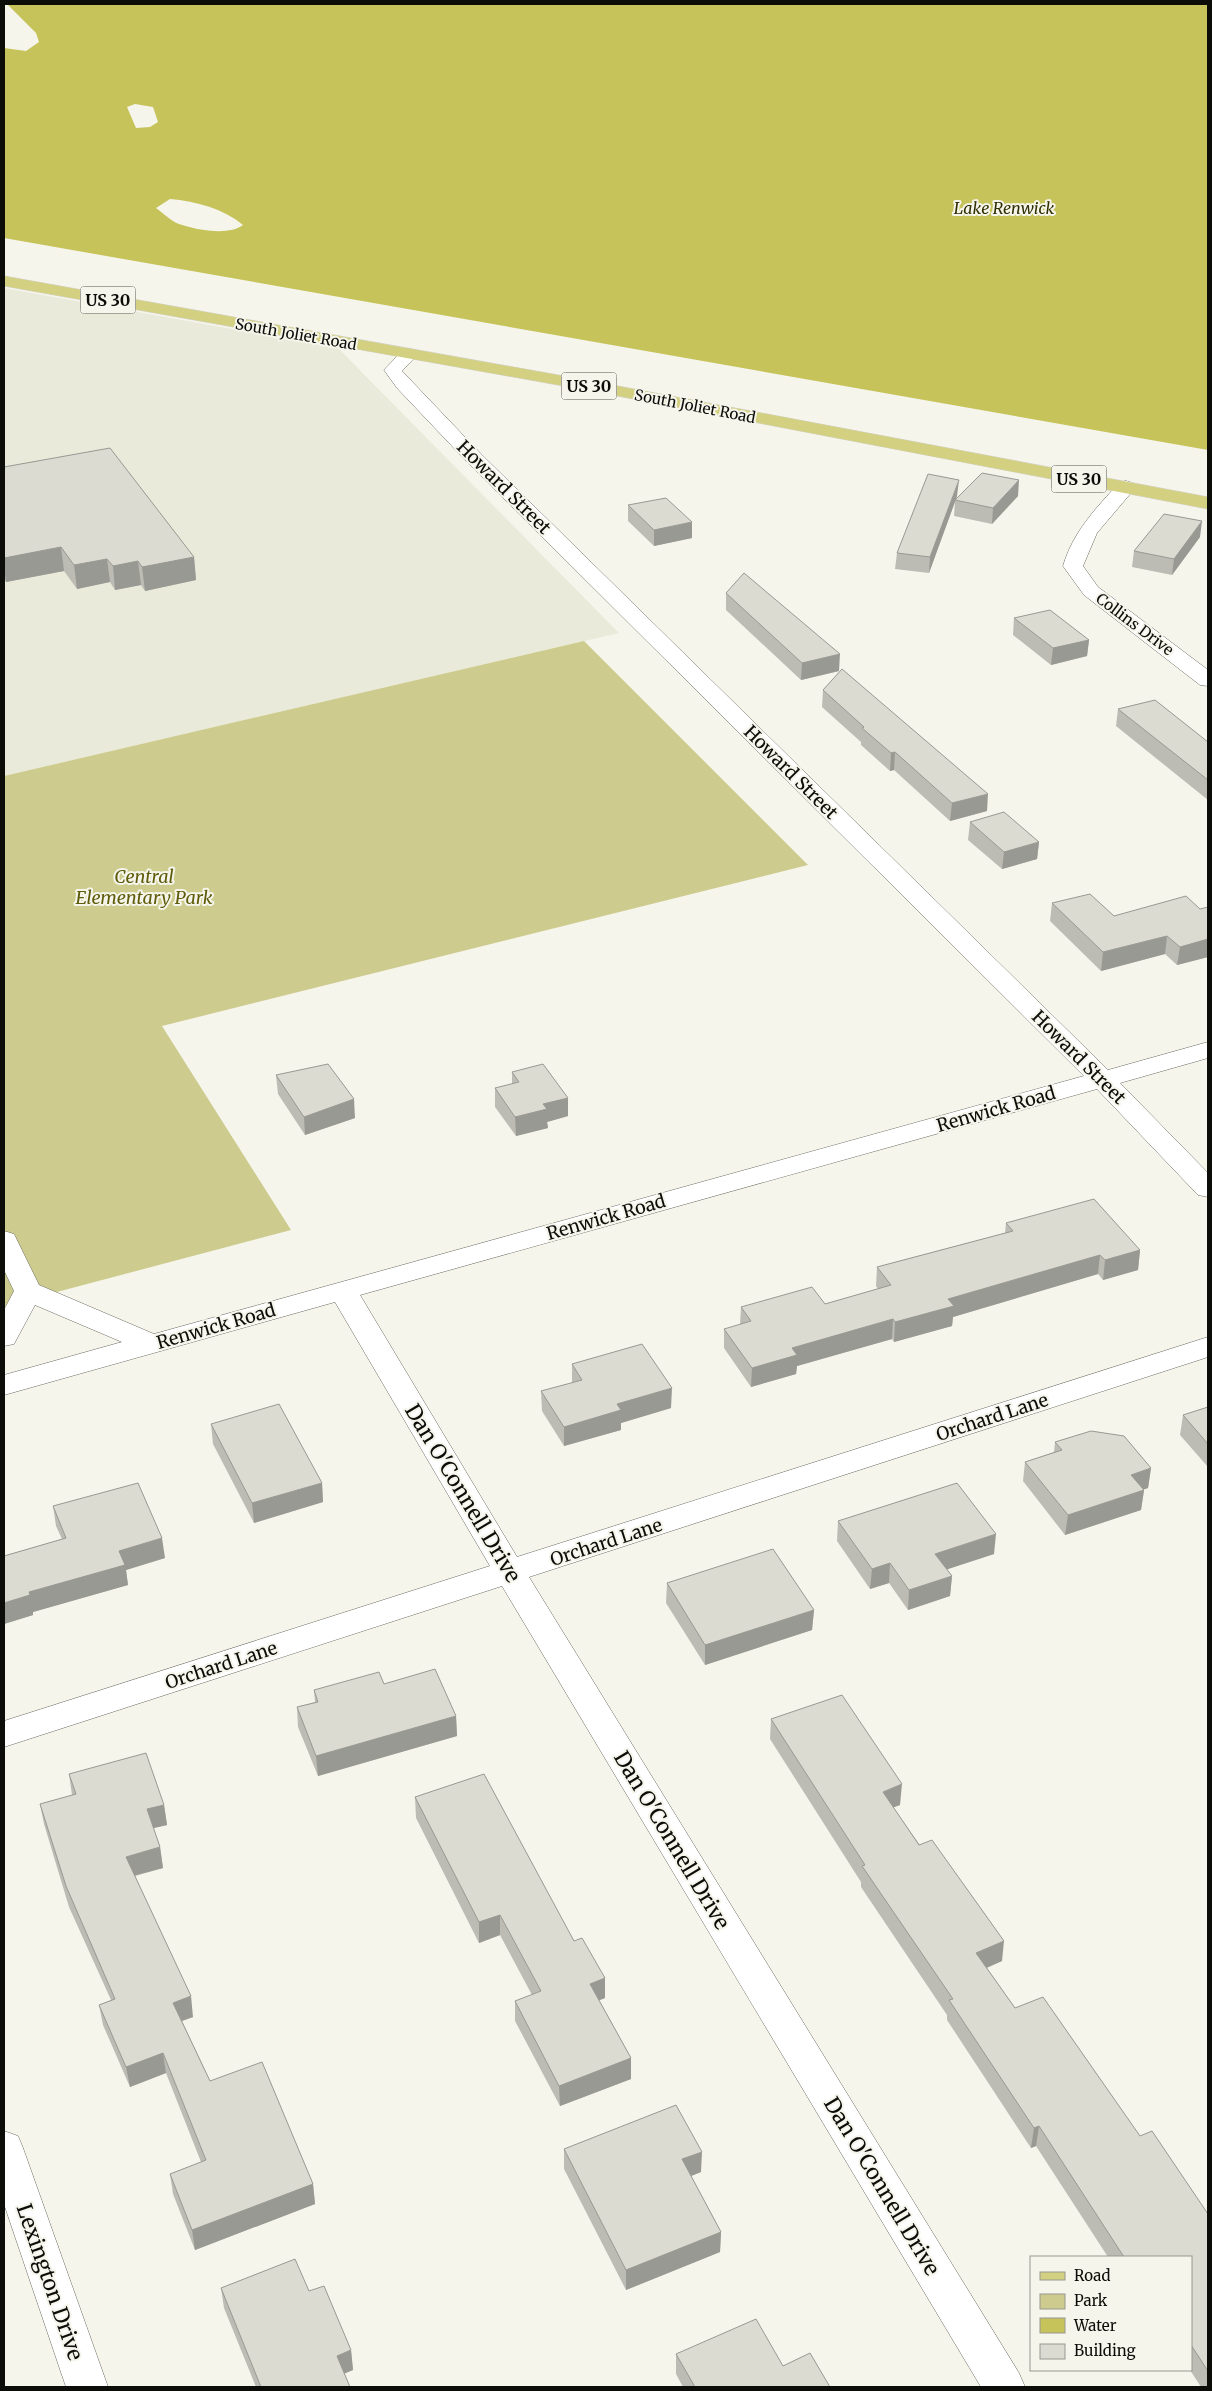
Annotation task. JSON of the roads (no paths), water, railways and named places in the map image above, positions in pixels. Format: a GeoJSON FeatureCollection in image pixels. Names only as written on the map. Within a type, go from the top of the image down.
{"type":"FeatureCollection","features":[{"type":"Feature","properties":{"kind":"main road","name":"South Joliet Road"},"geometry":{"type":"LineString","coordinates":[[4,281],[1208,502]]}},
{"type":"Feature","properties":{"kind":"street","name":"Howard Street"},"geometry":{"type":"LineString","coordinates":[[409,354],[392,370],[403,384],[475,459],[1102,1080],[1208,1190]]}},
{"type":"Feature","properties":{"kind":"street","name":"Collins Drive"},"geometry":{"type":"LineString","coordinates":[[1126,487],[1090,529],[1077,550],[1074,566],[1090,591],[1208,680]]}},
{"type":"Feature","properties":{"kind":"street","name":"Renwick Road"},"geometry":{"type":"LineString","coordinates":[[4,1386],[1208,1050]]}},
{"type":"Feature","properties":{"kind":"street"},"geometry":{"type":"LineString","coordinates":[[4,1240],[28,1290],[152,1344]]}},
{"type":"Feature","properties":{"kind":"street"},"geometry":{"type":"LineString","coordinates":[[4,1337],[28,1290]]}},
{"type":"Feature","properties":{"kind":"street","name":"Dan O'Connell Drive"},"geometry":{"type":"LineString","coordinates":[[343,1290],[510,1573],[1004,2387]]}},
{"type":"Feature","properties":{"kind":"street","name":"Orchard Lane"},"geometry":{"type":"LineString","coordinates":[[4,1734],[510,1573],[1208,1346]]}},
{"type":"Feature","properties":{"kind":"street","name":"Lexington Drive"},"geometry":{"type":"LineString","coordinates":[[4,2148],[87,2387]]}},
{"type":"Feature","properties":{"kind":"water","name":"Lake Renwick"},"geometry":{"type":"Polygon","coordinates":[[[7,4],[1208,4],[1208,450],[4,238],[4,48],[26,51],[39,42],[36,33],[7,4]],[[135,104],[127,107],[136,128],[150,127],[158,122],[153,107],[135,104]],[[170,199],[156,208],[179,224],[212,231],[229,230],[243,225],[218,210],[190,202],[170,199]]]}},
{"type":"Feature","properties":{"kind":"park label","name":"Central Elementary Park"},"geometry":{"type":"Point","coordinates":[144,886]}}]}
